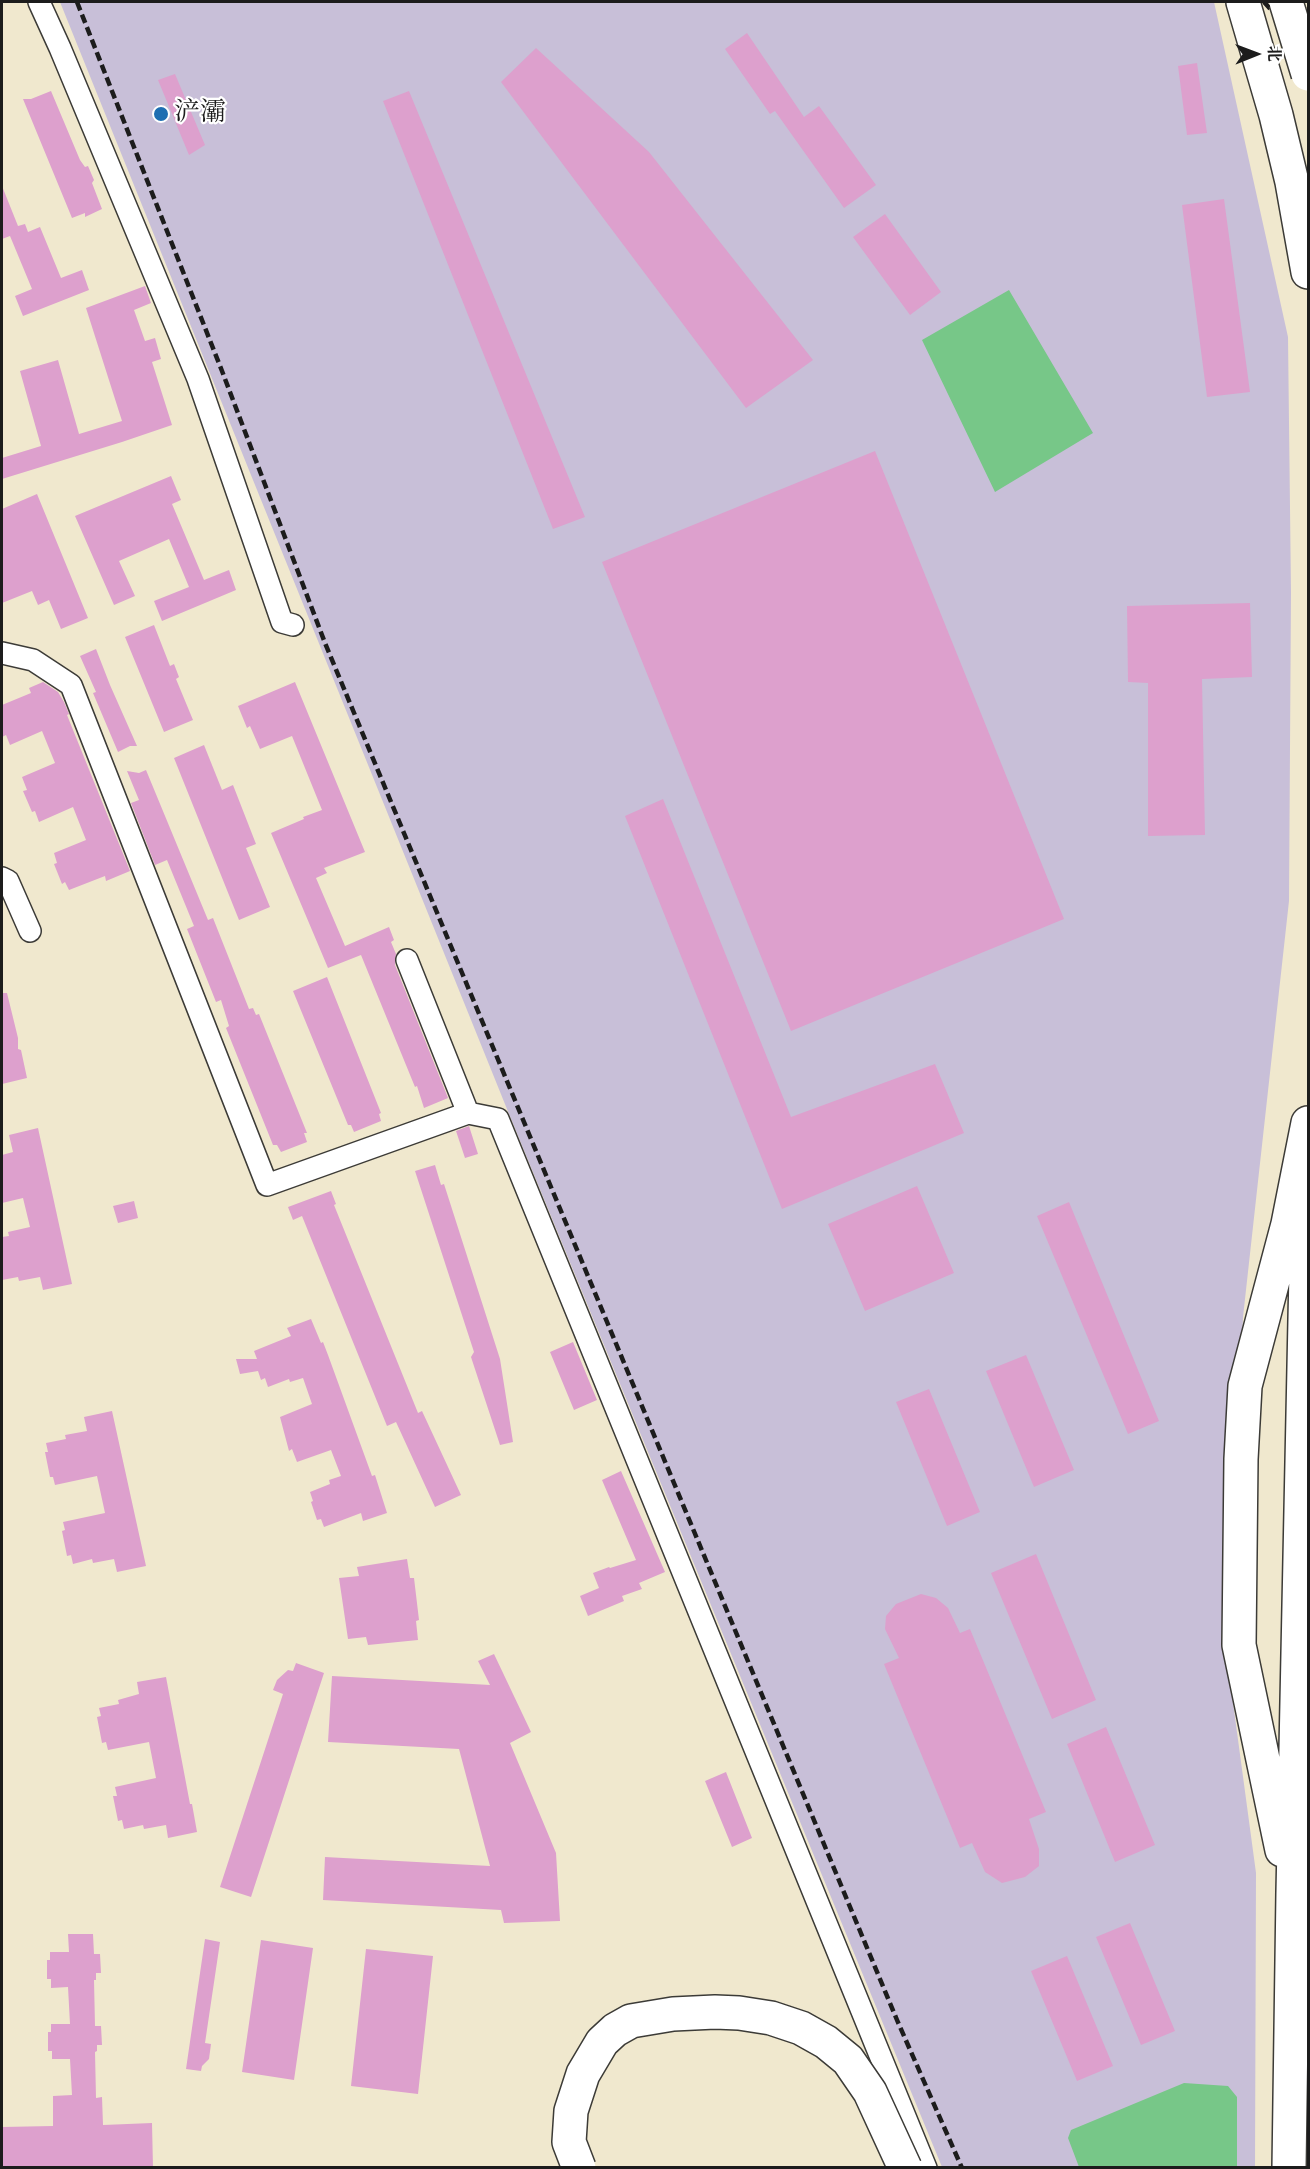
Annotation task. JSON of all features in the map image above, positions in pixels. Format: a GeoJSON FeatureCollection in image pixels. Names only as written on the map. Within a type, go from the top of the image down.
{"type":"FeatureCollection","features":[{"type":"Feature","properties":{"kind":"highway"},"geometry":{"type":"LineString","coordinates":[[1243,2],[1276,115],[1292,182],[1308,272]]}},
{"type":"Feature","properties":{"kind":"highway"},"geometry":{"type":"LineString","coordinates":[[1286,2],[1308,74]]}},
{"type":"Feature","properties":{"kind":"highway"},"geometry":{"type":"LineString","coordinates":[[1293,1892],[1274,1818],[1239,1645],[1241,1459],[1245,1386],[1288,1224],[1308,1123]]}},
{"type":"Feature","properties":{"kind":"highway"},"geometry":{"type":"LineString","coordinates":[[1289,2168],[1308,1176]]}},
{"type":"Feature","properties":{"kind":"highway"},"geometry":{"type":"LineString","coordinates":[[579,2168],[569,2142],[571,2111],[583,2074],[602,2042],[615,2030],[631,2021],[673,2014],[716,2012],[771,2018],[801,2028],[826,2042],[848,2060],[870,2092],[905,2168]]}},
{"type":"Feature","properties":{"kind":"street"},"geometry":{"type":"LineString","coordinates":[[39,2],[198,379],[282,622],[293,625]]}},
{"type":"Feature","properties":{"kind":"street"},"geometry":{"type":"LineString","coordinates":[[2,653],[33,660],[71,685],[267,1185],[468,1113],[498,1119],[926,2168]]}},
{"type":"Feature","properties":{"kind":"street"},"geometry":{"type":"LineString","coordinates":[[2,879],[8,881],[30,931]]}},
{"type":"Feature","properties":{"kind":"street"},"geometry":{"type":"LineString","coordinates":[[407,960],[468,1113]]}},
{"type":"Feature","properties":{"kind":"shaded area"},"geometry":{"type":"Polygon","coordinates":[[[60,2],[1214,2],[1288,337],[1291,593],[1289,901],[1243,1317],[1229,1673],[1256,1873],[1255,2167],[942,2167],[509,1114],[60,2]]]}},
{"type":"Feature","properties":{"kind":"green space"},"geometry":{"type":"Polygon","coordinates":[[[1009,290],[1093,433],[995,492],[922,340],[1009,290]]]}},
{"type":"Feature","properties":{"kind":"green space"},"geometry":{"type":"Polygon","coordinates":[[[1184,2083],[1228,2086],[1237,2097],[1237,2167],[1079,2167],[1068,2138],[1071,2130],[1184,2083]]]}},
{"type":"Feature","properties":{"kind":"building"},"geometry":{"type":"Polygon","coordinates":[[[747,33],[804,117],[819,106],[876,185],[844,208],[775,111],[770,114],[725,49],[747,33]]]}},
{"type":"Feature","properties":{"kind":"building"},"geometry":{"type":"Polygon","coordinates":[[[536,48],[649,152],[813,360],[746,408],[501,82],[536,48]]]}},
{"type":"Feature","properties":{"kind":"building"},"geometry":{"type":"Polygon","coordinates":[[[1197,63],[1207,133],[1187,135],[1178,66],[1197,63]]]}},
{"type":"Feature","properties":{"kind":"building"},"geometry":{"type":"Polygon","coordinates":[[[175,74],[205,145],[189,155],[158,80],[175,74]]]}},
{"type":"Feature","properties":{"kind":"building"},"geometry":{"type":"Polygon","coordinates":[[[51,91],[80,160],[85,167],[88,166],[102,209],[85,217],[85,213],[72,218],[23,99],[31,99],[51,91]]]}},
{"type":"Feature","properties":{"kind":"building"},"geometry":{"type":"Polygon","coordinates":[[[409,91],[585,517],[553,529],[383,101],[409,91]]]}},
{"type":"Feature","properties":{"kind":"building"},"geometry":{"type":"Polygon","coordinates":[[[2,186],[18,226],[25,224],[28,232],[40,227],[61,278],[82,270],[89,290],[23,316],[15,296],[32,289],[10,236],[2,239],[2,186]]]}},
{"type":"Feature","properties":{"kind":"building"},"geometry":{"type":"Polygon","coordinates":[[[1224,199],[1250,392],[1207,397],[1182,205],[1224,199]]]}},
{"type":"Feature","properties":{"kind":"building"},"geometry":{"type":"Polygon","coordinates":[[[885,214],[941,292],[910,315],[853,237],[885,214]]]}},
{"type":"Feature","properties":{"kind":"building"},"geometry":{"type":"Polygon","coordinates":[[[145,286],[151,303],[134,310],[145,341],[155,338],[161,359],[152,362],[172,425],[2,479],[2,458],[41,446],[20,371],[58,360],[79,434],[122,421],[86,308],[145,286]]]}},
{"type":"Feature","properties":{"kind":"building"},"geometry":{"type":"Polygon","coordinates":[[[875,451],[1064,919],[791,1031],[602,562],[875,451]]]}},
{"type":"Feature","properties":{"kind":"building"},"geometry":{"type":"Polygon","coordinates":[[[171,476],[181,500],[172,504],[204,580],[229,570],[236,590],[162,621],[154,601],[189,587],[169,539],[119,561],[135,596],[114,605],[75,516],[171,476]]]}},
{"type":"Feature","properties":{"kind":"building"},"geometry":{"type":"Polygon","coordinates":[[[37,494],[88,618],[61,629],[49,600],[38,605],[32,591],[2,603],[2,509],[37,494]]]}},
{"type":"Feature","properties":{"kind":"building"},"geometry":{"type":"Polygon","coordinates":[[[1250,603],[1252,677],[1202,679],[1205,835],[1148,836],[1148,683],[1128,682],[1127,606],[1250,603]]]}},
{"type":"Feature","properties":{"kind":"building"},"geometry":{"type":"Polygon","coordinates":[[[154,625],[170,666],[174,664],[179,677],[176,679],[193,720],[164,732],[125,637],[154,625]]]}},
{"type":"Feature","properties":{"kind":"building"},"geometry":{"type":"Polygon","coordinates":[[[96,649],[137,746],[130,746],[118,752],[80,656],[96,649]]]}},
{"type":"Feature","properties":{"kind":"building"},"geometry":{"type":"Polygon","coordinates":[[[43,682],[58,692],[64,702],[69,714],[67,715],[130,871],[106,881],[105,876],[69,890],[65,882],[62,884],[54,864],[57,863],[54,853],[86,840],[73,807],[39,822],[23,791],[27,790],[22,777],[55,763],[42,731],[10,745],[6,735],[2,737],[2,705],[31,693],[29,688],[43,682]]]}},
{"type":"Feature","properties":{"kind":"building"},"geometry":{"type":"Polygon","coordinates":[[[295,682],[365,852],[324,868],[327,873],[316,878],[345,946],[389,927],[394,940],[391,942],[396,954],[395,965],[448,1098],[424,1108],[417,1086],[415,1087],[361,955],[328,968],[271,833],[322,810],[292,736],[260,749],[250,726],[247,728],[238,706],[295,682]]]}},
{"type":"Feature","properties":{"kind":"building"},"geometry":{"type":"Polygon","coordinates":[[[204,745],[222,790],[233,785],[256,844],[246,848],[270,907],[239,920],[174,758],[204,745]]]}},
{"type":"Feature","properties":{"kind":"building"},"geometry":{"type":"Polygon","coordinates":[[[146,770],[208,920],[213,918],[249,1009],[253,1008],[256,1015],[259,1014],[307,1133],[304,1133],[307,1142],[281,1152],[277,1145],[273,1145],[226,1028],[229,1026],[221,1000],[216,1002],[187,929],[194,926],[167,860],[155,865],[131,803],[139,800],[127,771],[139,773],[146,770]]]}},
{"type":"Feature","properties":{"kind":"building"},"geometry":{"type":"Polygon","coordinates":[[[663,799],[791,1117],[935,1064],[964,1133],[782,1209],[625,816],[663,799]]]}},
{"type":"Feature","properties":{"kind":"building"},"geometry":{"type":"Polygon","coordinates":[[[327,977],[381,1113],[379,1114],[381,1121],[354,1132],[351,1125],[348,1125],[293,991],[327,977]]]}},
{"type":"Feature","properties":{"kind":"building"},"geometry":{"type":"Polygon","coordinates":[[[2,993],[7,993],[18,1038],[18,1049],[21,1050],[27,1078],[2,1084],[2,993]]]}},
{"type":"Feature","properties":{"kind":"building"},"geometry":{"type":"Polygon","coordinates":[[[469,1126],[478,1154],[465,1158],[456,1131],[469,1126]]]}},
{"type":"Feature","properties":{"kind":"building"},"geometry":{"type":"Polygon","coordinates":[[[38,1128],[72,1284],[43,1290],[40,1277],[19,1281],[18,1277],[2,1280],[2,1237],[9,1236],[8,1232],[30,1227],[23,1198],[2,1203],[2,1155],[13,1152],[9,1135],[38,1128]]]}},
{"type":"Feature","properties":{"kind":"building"},"geometry":{"type":"Polygon","coordinates":[[[435,1165],[441,1185],[444,1184],[500,1359],[513,1442],[500,1445],[471,1357],[474,1352],[415,1171],[435,1165]]]}},
{"type":"Feature","properties":{"kind":"building"},"geometry":{"type":"Polygon","coordinates":[[[917,1186],[954,1273],[865,1311],[828,1224],[917,1186]]]}},
{"type":"Feature","properties":{"kind":"building"},"geometry":{"type":"Polygon","coordinates":[[[331,1191],[336,1204],[334,1205],[418,1413],[422,1411],[461,1495],[435,1507],[396,1422],[387,1426],[302,1216],[293,1220],[288,1207],[331,1191]]]}},
{"type":"Feature","properties":{"kind":"building"},"geometry":{"type":"Polygon","coordinates":[[[134,1201],[138,1218],[118,1223],[113,1206],[134,1201]]]}},
{"type":"Feature","properties":{"kind":"building"},"geometry":{"type":"Polygon","coordinates":[[[1069,1202],[1159,1421],[1128,1434],[1037,1216],[1069,1202]]]}},
{"type":"Feature","properties":{"kind":"building"},"geometry":{"type":"Polygon","coordinates":[[[311,1319],[321,1343],[323,1342],[372,1476],[375,1475],[387,1513],[363,1521],[361,1513],[324,1527],[321,1519],[317,1520],[310,1492],[330,1484],[329,1480],[341,1476],[331,1450],[297,1462],[292,1449],[289,1451],[280,1417],[312,1404],[303,1378],[290,1382],[289,1379],[268,1387],[265,1378],[261,1380],[258,1371],[240,1374],[236,1359],[257,1359],[254,1351],[291,1336],[287,1328],[311,1319]]]}},
{"type":"Feature","properties":{"kind":"building"},"geometry":{"type":"Polygon","coordinates":[[[573,1342],[597,1400],[574,1410],[550,1352],[573,1342]]]}},
{"type":"Feature","properties":{"kind":"building"},"geometry":{"type":"Polygon","coordinates":[[[1026,1355],[1074,1470],[1034,1487],[986,1371],[1026,1355]]]}},
{"type":"Feature","properties":{"kind":"building"},"geometry":{"type":"Polygon","coordinates":[[[929,1389],[980,1512],[947,1526],[896,1402],[929,1389]]]}},
{"type":"Feature","properties":{"kind":"building"},"geometry":{"type":"Polygon","coordinates":[[[112,1411],[146,1566],[117,1572],[114,1559],[93,1563],[92,1559],[73,1564],[71,1555],[67,1556],[62,1531],[65,1530],[63,1522],[105,1513],[97,1476],[55,1485],[53,1477],[50,1477],[45,1452],[48,1452],[46,1443],[66,1439],[65,1435],[87,1431],[84,1417],[112,1411]]]}},
{"type":"Feature","properties":{"kind":"building"},"geometry":{"type":"Polygon","coordinates":[[[621,1471],[665,1572],[639,1583],[642,1589],[622,1596],[624,1601],[588,1616],[580,1596],[599,1588],[593,1573],[636,1560],[602,1480],[621,1471]]]}},
{"type":"Feature","properties":{"kind":"building"},"geometry":{"type":"Polygon","coordinates":[[[1036,1554],[1096,1700],[1052,1719],[991,1573],[1036,1554]]]}},
{"type":"Feature","properties":{"kind":"building"},"geometry":{"type":"Polygon","coordinates":[[[407,1559],[410,1578],[414,1578],[419,1620],[416,1621],[418,1640],[368,1645],[366,1637],[348,1639],[339,1578],[359,1576],[357,1567],[407,1559]]]}},
{"type":"Feature","properties":{"kind":"building"},"geometry":{"type":"Polygon","coordinates":[[[921,1594],[936,1598],[948,1608],[960,1633],[970,1629],[1046,1812],[1029,1819],[1039,1849],[1039,1866],[1025,1877],[1002,1883],[985,1872],[972,1843],[960,1848],[884,1664],[899,1658],[885,1629],[886,1616],[896,1604],[921,1594]]]}},
{"type":"Feature","properties":{"kind":"building"},"geometry":{"type":"Polygon","coordinates":[[[494,1654],[531,1732],[510,1743],[556,1853],[560,1921],[504,1923],[501,1910],[323,1900],[325,1857],[490,1866],[459,1749],[328,1742],[332,1676],[490,1685],[478,1661],[494,1654]]]}},
{"type":"Feature","properties":{"kind":"building"},"geometry":{"type":"Polygon","coordinates":[[[296,1663],[324,1673],[251,1897],[220,1887],[283,1694],[273,1690],[277,1680],[288,1670],[293,1671],[296,1663]]]}},
{"type":"Feature","properties":{"kind":"building"},"geometry":{"type":"Polygon","coordinates":[[[166,1677],[197,1832],[168,1838],[166,1825],[144,1829],[143,1825],[124,1829],[122,1820],[118,1821],[113,1796],[117,1796],[115,1787],[156,1778],[149,1742],[108,1750],[106,1742],[102,1743],[97,1717],[101,1716],[99,1708],[119,1704],[118,1700],[139,1694],[137,1682],[166,1677]]]}},
{"type":"Feature","properties":{"kind":"building"},"geometry":{"type":"Polygon","coordinates":[[[1106,1727],[1155,1845],[1115,1862],[1067,1744],[1106,1727]]]}},
{"type":"Feature","properties":{"kind":"building"},"geometry":{"type":"Polygon","coordinates":[[[726,1772],[752,1838],[732,1847],[705,1781],[726,1772]]]}},
{"type":"Feature","properties":{"kind":"building"},"geometry":{"type":"Polygon","coordinates":[[[1130,1923],[1175,2031],[1141,2045],[1096,1937],[1130,1923]]]}},
{"type":"Feature","properties":{"kind":"building"},"geometry":{"type":"Polygon","coordinates":[[[68,1934],[93,1934],[94,1954],[100,1954],[101,1973],[96,1973],[96,1980],[94,1980],[95,2026],[101,2026],[102,2045],[97,2045],[95,2052],[96,2098],[102,2097],[103,2125],[152,2123],[153,2168],[2,2168],[2,2127],[53,2126],[53,2096],[72,2095],[70,2059],[52,2059],[52,2051],[48,2051],[48,2032],[51,2032],[51,2024],[70,2024],[68,1987],[51,1988],[51,1979],[47,1979],[47,1960],[50,1960],[50,1952],[69,1952],[68,1934]]]}},
{"type":"Feature","properties":{"kind":"building"},"geometry":{"type":"Polygon","coordinates":[[[205,1939],[220,1942],[205,2043],[211,2044],[209,2059],[202,2066],[201,2071],[186,2069],[205,1939]]]}},
{"type":"Feature","properties":{"kind":"building"},"geometry":{"type":"Polygon","coordinates":[[[261,1940],[313,1948],[294,2080],[242,2072],[261,1940]]]}},
{"type":"Feature","properties":{"kind":"building"},"geometry":{"type":"Polygon","coordinates":[[[366,1949],[433,1956],[418,2094],[351,2086],[366,1949]]]}},
{"type":"Feature","properties":{"kind":"building"},"geometry":{"type":"Polygon","coordinates":[[[1067,1956],[1113,2066],[1077,2081],[1031,1971],[1067,1956]]]}},
{"type":"Feature","properties":{"kind":"railway"},"geometry":{"type":"LineString","coordinates":[[77,2],[222,371],[325,643],[897,2020],[962,2168]]}},
{"type":"Feature","properties":{"kind":"railway"},"geometry":{"type":"LineString","coordinates":[[1264,2],[1308,50]]}},
{"type":"Feature","properties":{"kind":"railway"},"geometry":{"type":"LineString","coordinates":[[1281,2],[1308,34]]}},
{"type":"Feature","properties":{"kind":"railway"},"geometry":{"type":"LineString","coordinates":[[1299,2],[1308,13]]}},
{"type":"Feature","properties":{"kind":"place","name":"浐灞"},"geometry":{"type":"Point","coordinates":[161,114]}}]}
